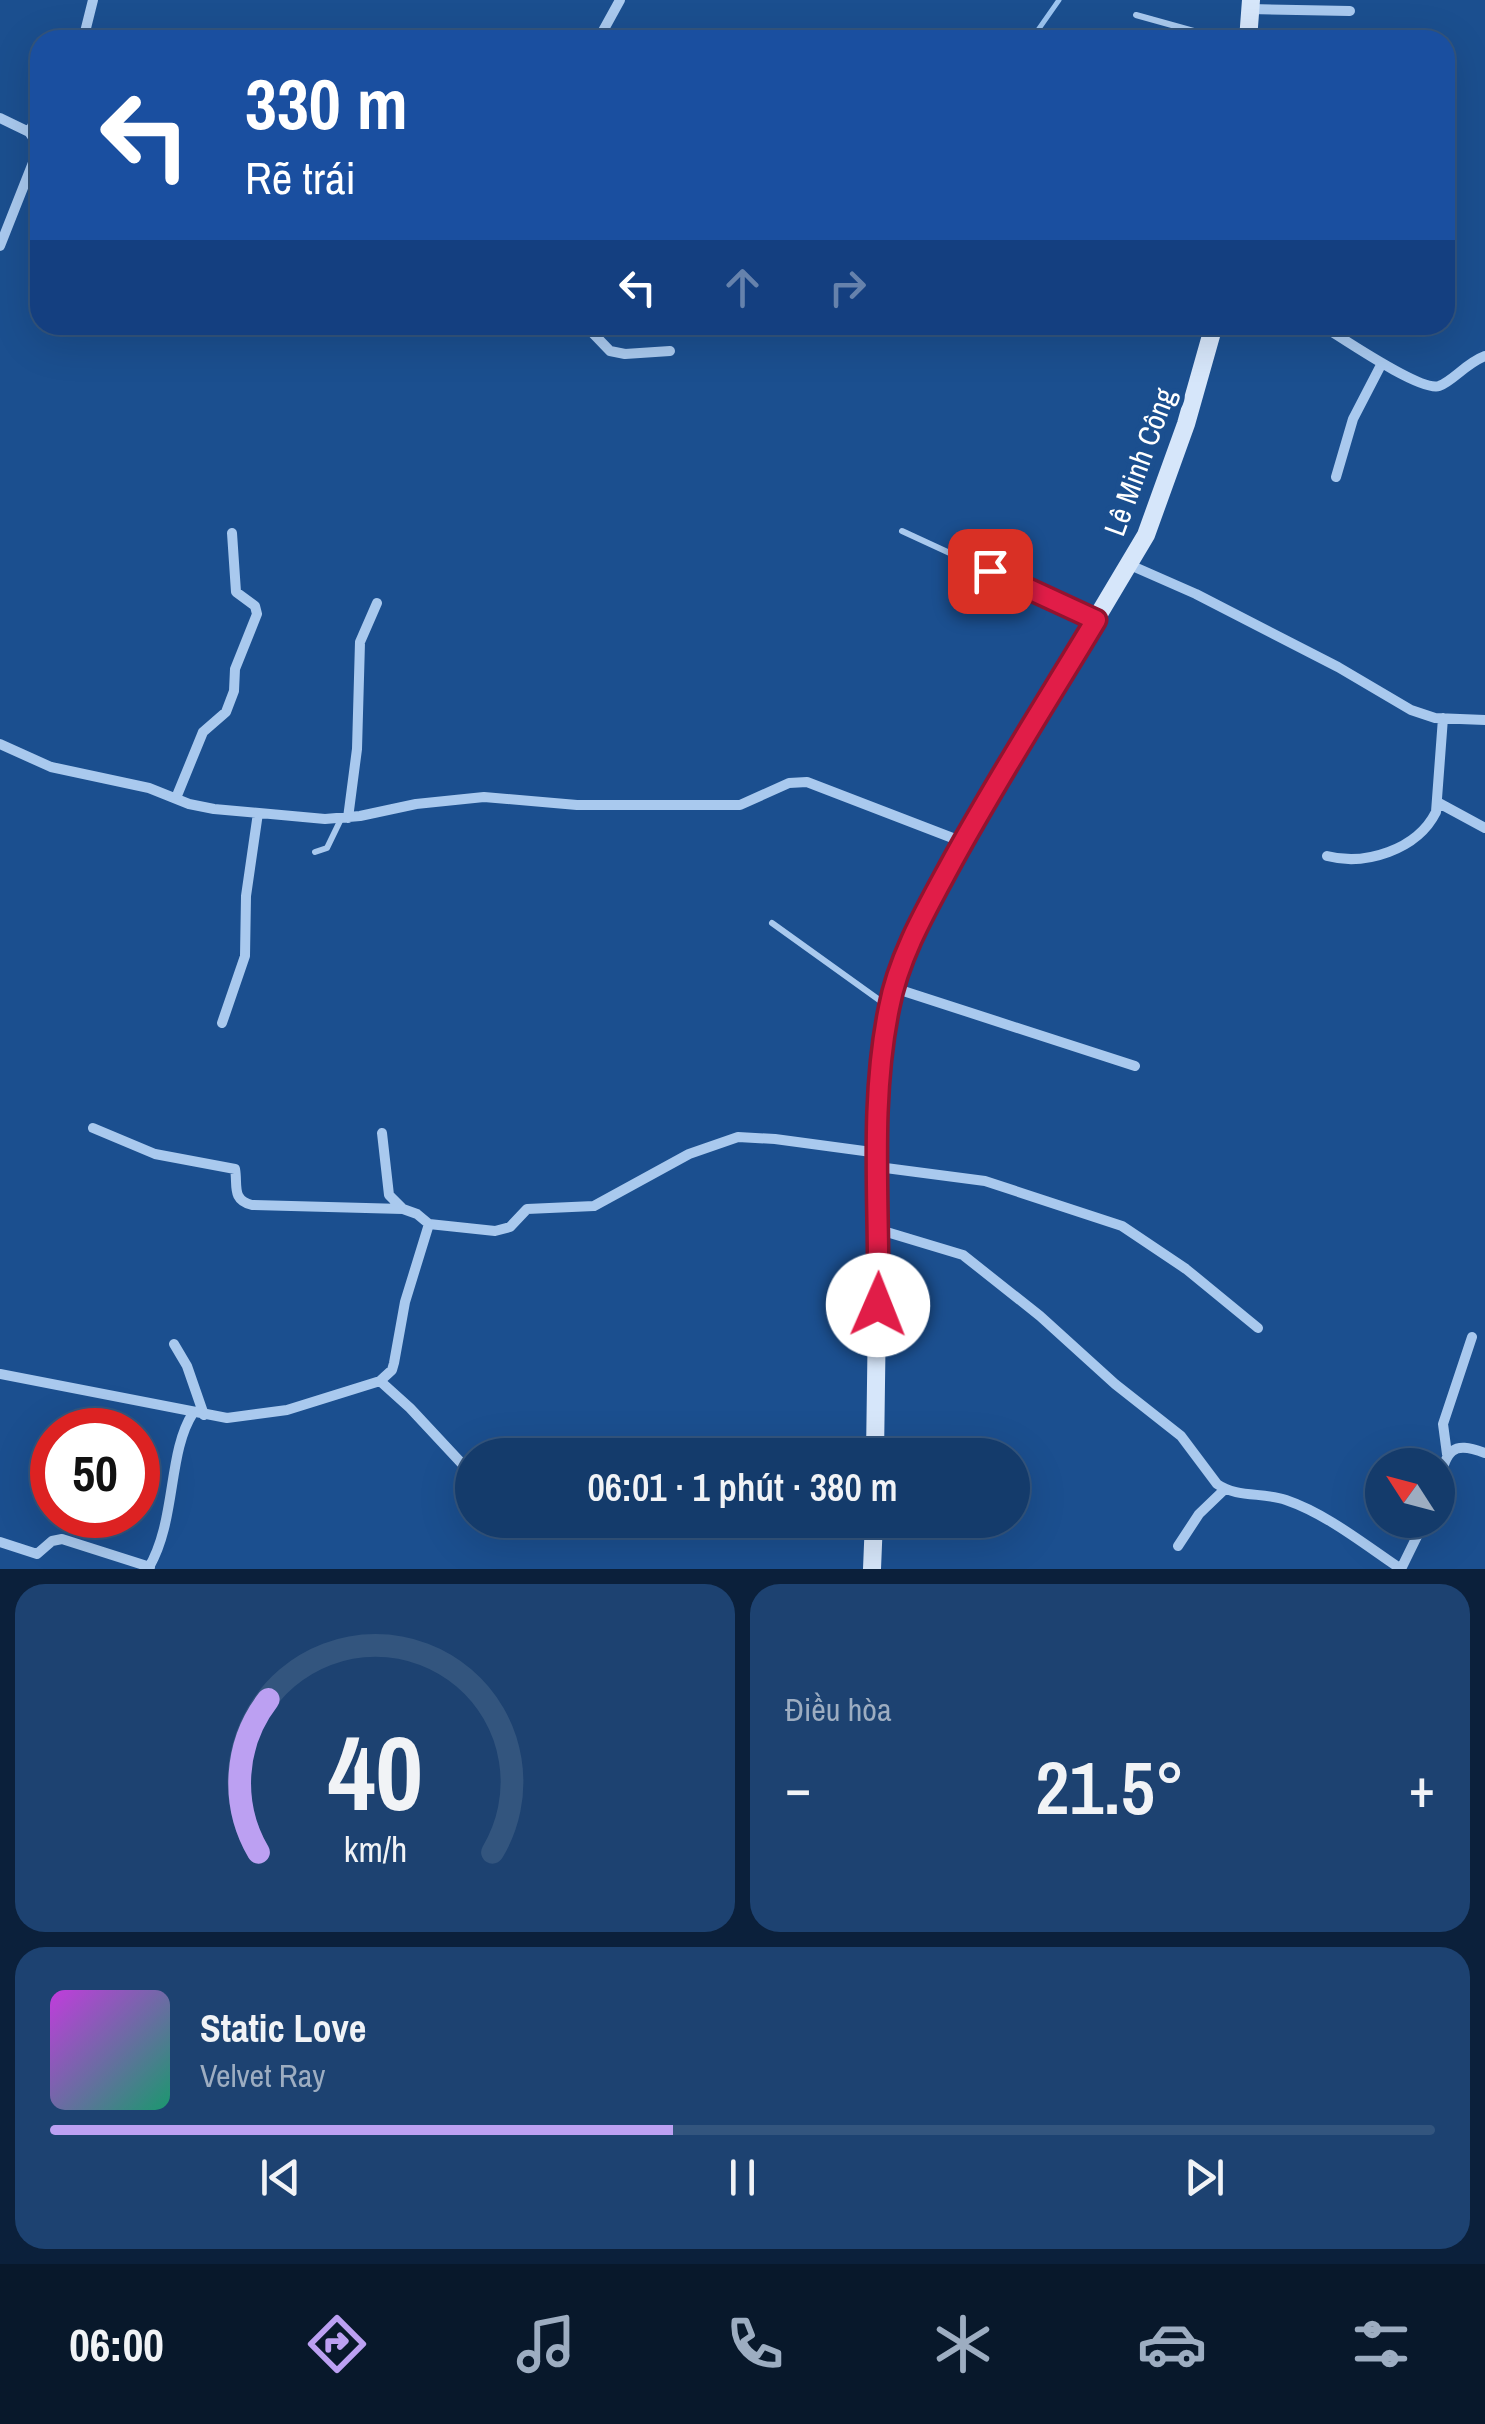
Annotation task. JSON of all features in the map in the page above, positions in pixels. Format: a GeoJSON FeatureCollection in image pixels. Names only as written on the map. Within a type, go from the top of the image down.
{"type":"FeatureCollection","features":[{"type":"Feature","properties":{"kind":"main road"},"geometry":{"type":"LineString","coordinates":[[1249,30],[1250,4]]}},
{"type":"Feature","properties":{"kind":"main road","name":"Lê Minh Công"},"geometry":{"type":"LineString","coordinates":[[876,1438],[881,1083],[891,998],[910,943],[963,842],[1130,565],[1158,506],[1211,335]]}},
{"type":"Feature","properties":{"kind":"main road"},"geometry":{"type":"LineString","coordinates":[[872,1569],[873,1538]]}},
{"type":"Feature","properties":{"kind":"street"},"geometry":{"type":"LineString","coordinates":[[86,30],[93,0]]}},
{"type":"Feature","properties":{"kind":"street"},"geometry":{"type":"LineString","coordinates":[[604,30],[620,0]]}},
{"type":"Feature","properties":{"kind":"street"},"geometry":{"type":"LineString","coordinates":[[1250,4],[1350,11]]}},
{"type":"Feature","properties":{"kind":"street"},"geometry":{"type":"LineString","coordinates":[[0,118],[29,132]]}},
{"type":"Feature","properties":{"kind":"street"},"geometry":{"type":"LineString","coordinates":[[0,246],[30,170]]}},
{"type":"Feature","properties":{"kind":"street"},"geometry":{"type":"LineString","coordinates":[[595,335],[610,351],[670,351]]}},
{"type":"Feature","properties":{"kind":"street"},"geometry":{"type":"LineString","coordinates":[[1337,335],[1430,386],[1439,386],[1468,363],[1485,356]]}},
{"type":"Feature","properties":{"kind":"street"},"geometry":{"type":"LineString","coordinates":[[1336,476],[1353,419],[1382,363]]}},
{"type":"Feature","properties":{"kind":"street"},"geometry":{"type":"LineString","coordinates":[[176,798],[203,732],[226,712],[234,691],[235,669],[257,614],[255,606],[236,592],[232,533]]}},
{"type":"Feature","properties":{"kind":"street"},"geometry":{"type":"LineString","coordinates":[[1130,565],[1214,603],[1412,710],[1444,718],[1485,720]]}},
{"type":"Feature","properties":{"kind":"street"},"geometry":{"type":"LineString","coordinates":[[344,819],[356,749],[360,642],[377,603]]}},
{"type":"Feature","properties":{"kind":"street"},"geometry":{"type":"LineString","coordinates":[[1327,856],[1358,861],[1411,840],[1430,824],[1436,802],[1444,718]]}},
{"type":"Feature","properties":{"kind":"street"},"geometry":{"type":"LineString","coordinates":[[0,744],[51,767],[149,788],[214,809],[344,819],[416,804],[484,797],[577,806],[740,805],[798,781],[963,842]]}},
{"type":"Feature","properties":{"kind":"street"},"geometry":{"type":"LineString","coordinates":[[1436,802],[1485,828]]}},
{"type":"Feature","properties":{"kind":"street"},"geometry":{"type":"LineString","coordinates":[[222,1023],[244,956],[246,896],[258,813]]}},
{"type":"Feature","properties":{"kind":"street"},"geometry":{"type":"LineString","coordinates":[[891,998],[1135,1066]]}},
{"type":"Feature","properties":{"kind":"street"},"geometry":{"type":"LineString","coordinates":[[94,1128],[166,1157],[235,1169],[239,1199],[252,1205],[402,1209],[429,1224],[495,1231],[510,1227],[528,1209],[594,1206],[702,1148],[738,1137],[879,1160],[985,1181],[1122,1226],[1186,1269],[1258,1328]]}},
{"type":"Feature","properties":{"kind":"street"},"geometry":{"type":"LineString","coordinates":[[382,1133],[389,1195],[402,1209]]}},
{"type":"Feature","properties":{"kind":"street"},"geometry":{"type":"LineString","coordinates":[[0,1374],[226,1418],[264,1415],[380,1380],[392,1370],[405,1302],[429,1224]]}},
{"type":"Feature","properties":{"kind":"street"},"geometry":{"type":"LineString","coordinates":[[880,1230],[964,1254],[1115,1384],[1182,1436],[1217,1484],[1225,1489],[1288,1501],[1401,1569],[1416,1538]]}},
{"type":"Feature","properties":{"kind":"street"},"geometry":{"type":"LineString","coordinates":[[1446,1448],[1443,1424],[1472,1337]]}},
{"type":"Feature","properties":{"kind":"street"},"geometry":{"type":"LineString","coordinates":[[174,1344],[187,1366],[199,1414]]}},
{"type":"Feature","properties":{"kind":"street"},"geometry":{"type":"LineString","coordinates":[[380,1380],[455,1457]]}},
{"type":"Feature","properties":{"kind":"street"},"geometry":{"type":"LineString","coordinates":[[0,1542],[37,1554],[52,1541],[62,1539],[149,1568],[163,1538],[183,1430],[199,1414]]}},
{"type":"Feature","properties":{"kind":"street"},"geometry":{"type":"LineString","coordinates":[[1455,1450],[1462,1447],[1485,1453]]}},
{"type":"Feature","properties":{"kind":"street"},"geometry":{"type":"LineString","coordinates":[[1178,1546],[1199,1514],[1225,1489]]}},
{"type":"Feature","properties":{"kind":"lane"},"geometry":{"type":"LineString","coordinates":[[1136,15],[1190,30]]}},
{"type":"Feature","properties":{"kind":"lane"},"geometry":{"type":"LineString","coordinates":[[902,531],[1096,620]]}},
{"type":"Feature","properties":{"kind":"lane"},"geometry":{"type":"LineString","coordinates":[[314,852],[327,848],[344,819]]}},
{"type":"Feature","properties":{"kind":"lane"},"geometry":{"type":"LineString","coordinates":[[772,924],[891,998]]}},
{"type":"Feature","properties":{"kind":"waterway"},"geometry":{"type":"LineString","coordinates":[[1038,30],[1059,0]]}},
{"type":"Feature","properties":{"kind":"route"},"geometry":{"type":"LineString","coordinates":[[878,1305],[880,1098],[884,1038],[894,988],[910,943],[963,842],[1096,620],[990,571]]}}]}
